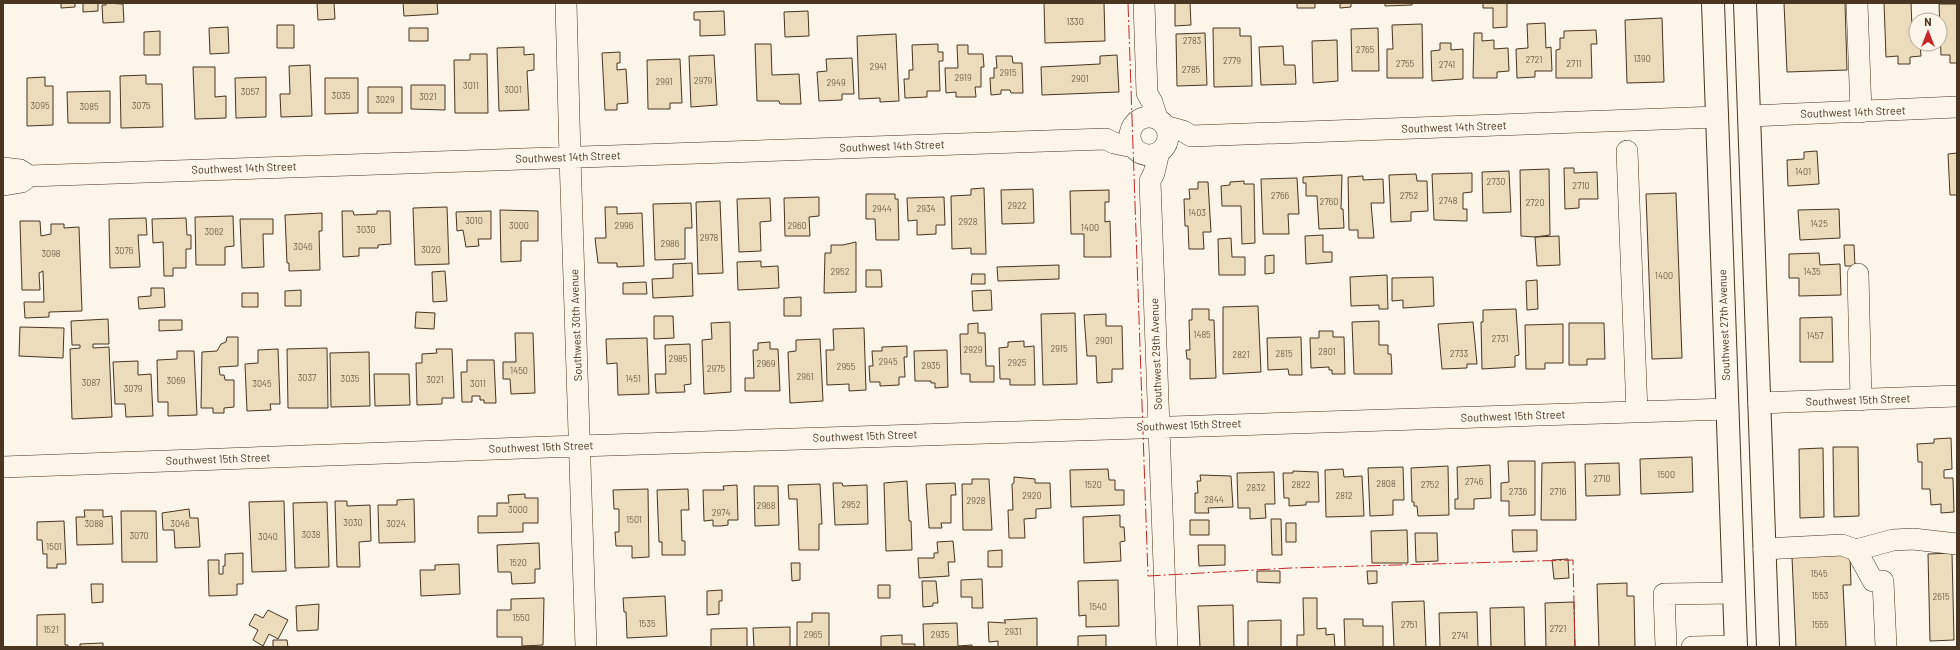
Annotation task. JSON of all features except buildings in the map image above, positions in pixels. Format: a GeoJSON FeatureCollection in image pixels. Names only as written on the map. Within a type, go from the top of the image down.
{"type":"FeatureCollection","features":[{"type":"Feature","properties":{"kind":"highway","name":"Southwest 27th Avenue"},"geometry":{"type":"LineString","coordinates":[[1713,3],[1736,646]]}},
{"type":"Feature","properties":{"kind":"highway"},"geometry":{"type":"LineString","coordinates":[[1745,3],[1768,647]]}},
{"type":"Feature","properties":{"kind":"highway"},"geometry":{"type":"LineString","coordinates":[[1716,82],[1730,104],[1738,111],[1750,116]]}},
{"type":"Feature","properties":{"kind":"highway"},"geometry":{"type":"LineString","coordinates":[[1717,117],[1735,129],[1742,137],[1751,154]]}},
{"type":"Feature","properties":{"kind":"street","name":"Southwest 30th Avenue"},"geometry":{"type":"LineString","coordinates":[[566,3],[586,647]]}},
{"type":"Feature","properties":{"kind":"street"},"geometry":{"type":"LineString","coordinates":[[1144,3],[1147,93],[1152,102],[1149,136]]}},
{"type":"Feature","properties":{"kind":"street"},"geometry":{"type":"LineString","coordinates":[[1857,3],[1861,112]]}},
{"type":"Feature","properties":{"kind":"street","name":"Southwest 14th Street"},"geometry":{"type":"LineString","coordinates":[[1750,116],[1957,107]]}},
{"type":"Feature","properties":{"kind":"street","name":"Southwest 14th Street"},"geometry":{"type":"LineString","coordinates":[[3,176],[22,182],[29,176],[1106,139],[1113,134],[1149,136],[1183,142],[1191,136],[1717,117]]}},
{"type":"Feature","properties":{"kind":"street","name":"Southwest 29th Avenue"},"geometry":{"type":"LineString","coordinates":[[1149,136],[1156,168],[1150,181],[1167,647]]}},
{"type":"Feature","properties":{"kind":"street"},"geometry":{"type":"LineString","coordinates":[[1627,151],[1636,412]]}},
{"type":"Feature","properties":{"kind":"street"},"geometry":{"type":"LineString","coordinates":[[1858,274],[1861,400]]}},
{"type":"Feature","properties":{"kind":"street","name":"Southwest 15th Street"},"geometry":{"type":"LineString","coordinates":[[1759,403],[1957,396]]}},
{"type":"Feature","properties":{"kind":"street","name":"Southwest 15th Street"},"geometry":{"type":"LineString","coordinates":[[3,467],[1159,426],[1727,409]]}},
{"type":"Feature","properties":{"kind":"street"},"geometry":{"type":"LineString","coordinates":[[1764,549],[1842,545],[1856,550],[1893,540],[1912,539],[1957,544]]}},
{"type":"Feature","properties":{"kind":"street"},"geometry":{"type":"LineString","coordinates":[[1856,550],[1873,581],[1882,580],[1886,647]]}},
{"type":"Feature","properties":{"kind":"street"},"geometry":{"type":"LineString","coordinates":[[1666,647],[1664,594],[1734,593]]}},
{"type":"Feature","properties":{"kind":"street"},"geometry":{"type":"LineString","coordinates":[[1692,647],[1736,646]]}},
{"type":"Feature","properties":{"kind":"power"},"geometry":{"type":"LineString","coordinates":[[1128,3],[1148,576],[1291,568],[1573,560],[1575,647]]}}]}
